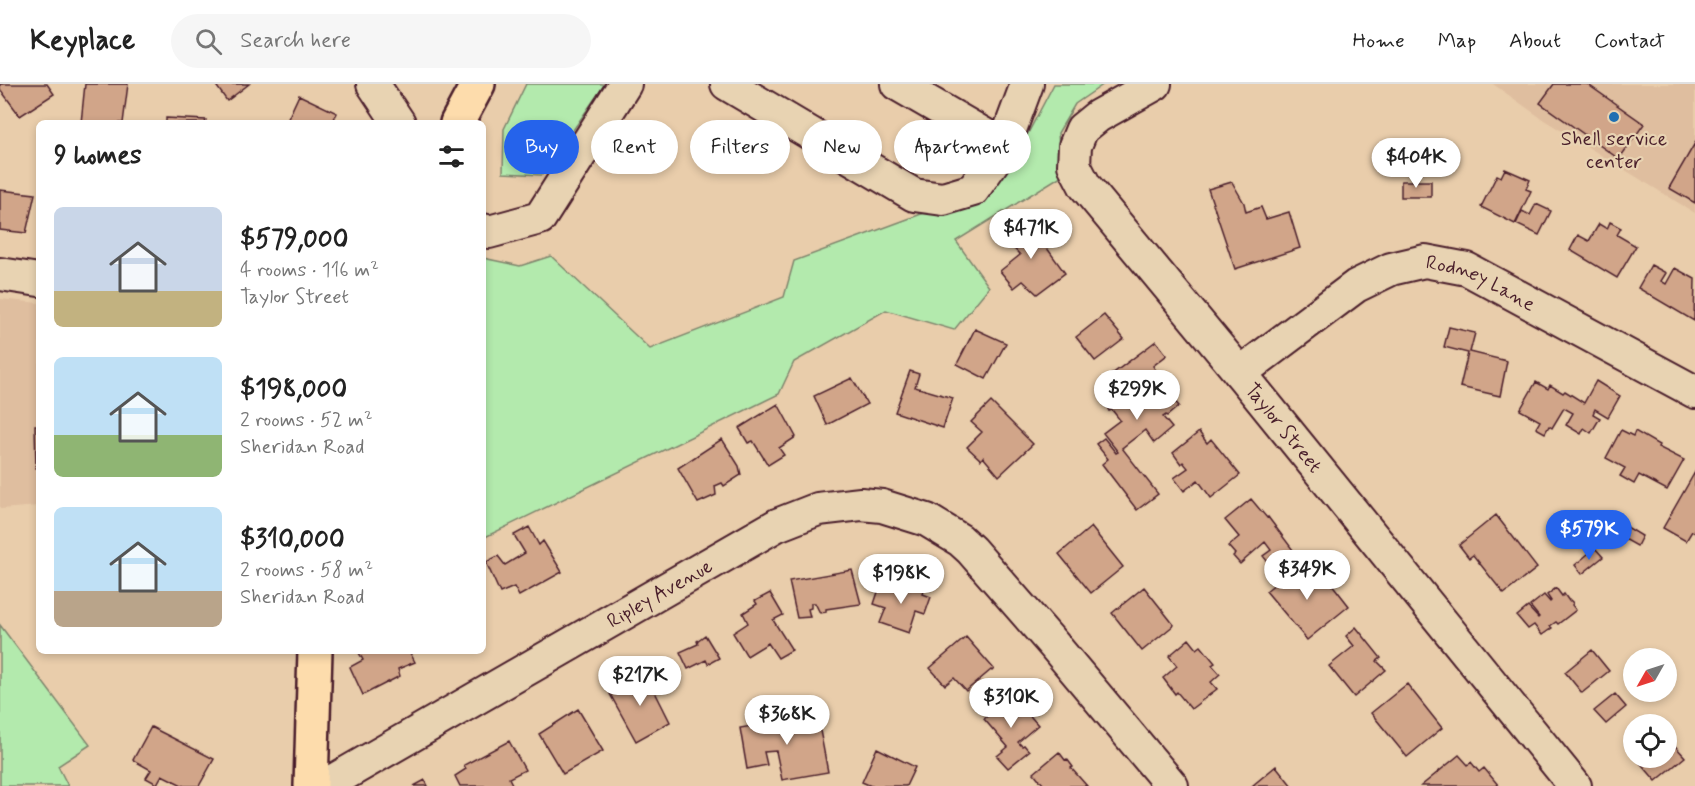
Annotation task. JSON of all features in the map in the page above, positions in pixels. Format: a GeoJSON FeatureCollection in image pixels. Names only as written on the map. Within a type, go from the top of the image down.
{"type":"FeatureCollection","features":[{"type":"Feature","properties":{"kind":"main road"},"geometry":{"type":"LineString","coordinates":[[459,120],[478,84]]}},
{"type":"Feature","properties":{"kind":"main road"},"geometry":{"type":"LineString","coordinates":[[311,786],[315,654]]}},
{"type":"Feature","properties":{"kind":"street"},"geometry":{"type":"LineString","coordinates":[[373,84],[397,120]]}},
{"type":"Feature","properties":{"kind":"street"},"geometry":{"type":"LineString","coordinates":[[486,231],[540,218],[625,84]]}},
{"type":"Feature","properties":{"kind":"street"},"geometry":{"type":"LineString","coordinates":[[727,84],[914,195],[943,199],[974,190],[985,174]]}},
{"type":"Feature","properties":{"kind":"street"},"geometry":{"type":"LineString","coordinates":[[897,84],[959,120]]}},
{"type":"Feature","properties":{"kind":"street"},"geometry":{"type":"LineString","coordinates":[[1014,120],[1027,84]]}},
{"type":"Feature","properties":{"kind":"street","name":"Taylor Street"},"geometry":{"type":"LineString","coordinates":[[1155,84],[1098,116],[1082,129],[1075,146],[1074,165],[1085,186],[1575,786]]}},
{"type":"Feature","properties":{"kind":"street","name":"Rodney Lane"},"geometry":{"type":"LineString","coordinates":[[1240,373],[1356,286],[1391,269],[1425,261],[1467,269],[1695,392]]}},
{"type":"Feature","properties":{"kind":"street"},"geometry":{"type":"LineString","coordinates":[[0,274],[36,280]]}},
{"type":"Feature","properties":{"kind":"street","name":"Ripley Avenue"},"geometry":{"type":"LineString","coordinates":[[324,786],[777,525],[818,509],[861,504],[882,506],[927,520],[960,540],[1053,644],[1172,786]]}},
{"type":"Feature","properties":{"kind":"shaded area"},"geometry":{"type":"Polygon","coordinates":[[[1493,84],[1695,84],[1695,213],[1544,120],[1493,84]]]}},
{"type":"Feature","properties":{"kind":"shaded area"},"geometry":{"type":"Polygon","coordinates":[[[0,299],[36,303],[36,506],[0,509],[0,299]]]}},
{"type":"Feature","properties":{"kind":"green space"},"geometry":{"type":"Polygon","coordinates":[[[526,84],[605,84],[579,122],[508,120],[526,84]]]}},
{"type":"Feature","properties":{"kind":"green space"},"geometry":{"type":"Polygon","coordinates":[[[1054,84],[1104,84],[1075,104],[1058,133],[1061,176],[956,241],[989,287],[954,330],[886,310],[794,362],[779,394],[486,537],[486,259],[520,266],[551,256],[650,349],[784,297],[794,261],[970,196],[995,174],[1031,174],[1031,128],[1054,84]]]}},
{"type":"Feature","properties":{"kind":"green space"},"geometry":{"type":"Polygon","coordinates":[[[0,625],[90,745],[58,766],[68,786],[0,786],[0,625]]]}},
{"type":"Feature","properties":{"kind":"building"},"geometry":{"type":"Polygon","coordinates":[[[0,84],[47,84],[54,94],[20,116],[0,89],[0,84]]]}},
{"type":"Feature","properties":{"kind":"building"},"geometry":{"type":"Polygon","coordinates":[[[85,84],[128,84],[123,120],[81,120],[85,84]]]}},
{"type":"Feature","properties":{"kind":"building"},"geometry":{"type":"Polygon","coordinates":[[[215,84],[249,84],[227,101],[215,84]]]}},
{"type":"Feature","properties":{"kind":"building"},"geometry":{"type":"Polygon","coordinates":[[[1554,84],[1587,84],[1644,124],[1619,159],[1540,103],[1554,84]]]}},
{"type":"Feature","properties":{"kind":"building"},"geometry":{"type":"Polygon","coordinates":[[[299,95],[337,113],[334,120],[287,120],[299,95]]]}},
{"type":"Feature","properties":{"kind":"building"},"geometry":{"type":"Polygon","coordinates":[[[166,118],[206,120],[166,120],[166,118]]]}},
{"type":"Feature","properties":{"kind":"building"},"geometry":{"type":"Polygon","coordinates":[[[1695,143],[1695,203],[1669,188],[1695,143]]]}},
{"type":"Feature","properties":{"kind":"building"},"geometry":{"type":"Polygon","coordinates":[[[1505,169],[1530,180],[1526,189],[1531,191],[1515,224],[1481,207],[1497,175],[1501,177],[1505,169]]]}},
{"type":"Feature","properties":{"kind":"building"},"geometry":{"type":"Polygon","coordinates":[[[1401,181],[1431,181],[1431,197],[1401,197],[1401,181]]]}},
{"type":"Feature","properties":{"kind":"building"},"geometry":{"type":"Polygon","coordinates":[[[1232,182],[1244,203],[1246,212],[1261,207],[1266,219],[1289,212],[1300,248],[1235,269],[1208,189],[1232,182]]]}},
{"type":"Feature","properties":{"kind":"building"},"geometry":{"type":"Polygon","coordinates":[[[0,190],[35,194],[26,233],[0,230],[0,190]]]}},
{"type":"Feature","properties":{"kind":"building"},"geometry":{"type":"Polygon","coordinates":[[[1536,204],[1551,211],[1539,235],[1516,224],[1522,211],[1530,215],[1536,204]]]}},
{"type":"Feature","properties":{"kind":"building"},"geometry":{"type":"Polygon","coordinates":[[[1026,219],[1065,273],[1037,294],[1023,281],[1014,288],[1000,271],[1020,255],[1003,237],[1026,219]]]}},
{"type":"Feature","properties":{"kind":"building"},"geometry":{"type":"Polygon","coordinates":[[[1610,222],[1621,228],[1617,235],[1636,246],[1617,278],[1570,250],[1578,235],[1589,241],[1599,224],[1607,229],[1610,222]]]}},
{"type":"Feature","properties":{"kind":"building"},"geometry":{"type":"Polygon","coordinates":[[[1651,265],[1666,273],[1661,281],[1666,284],[1675,268],[1695,279],[1694,321],[1638,288],[1651,265]]]}},
{"type":"Feature","properties":{"kind":"building"},"geometry":{"type":"Polygon","coordinates":[[[1104,315],[1124,339],[1095,361],[1076,337],[1104,315]]]}},
{"type":"Feature","properties":{"kind":"building"},"geometry":{"type":"Polygon","coordinates":[[[1449,327],[1475,333],[1470,352],[1507,361],[1500,396],[1460,387],[1468,353],[1444,347],[1449,327]]]}},
{"type":"Feature","properties":{"kind":"building"},"geometry":{"type":"Polygon","coordinates":[[[975,329],[1006,343],[986,379],[957,364],[975,329]]]}},
{"type":"Feature","properties":{"kind":"building"},"geometry":{"type":"Polygon","coordinates":[[[1156,341],[1167,355],[1153,366],[1162,380],[1164,378],[1172,387],[1169,389],[1174,394],[1171,397],[1179,406],[1163,417],[1172,428],[1154,443],[1145,430],[1122,448],[1158,494],[1137,510],[1102,464],[1108,459],[1096,444],[1104,438],[1116,453],[1118,452],[1103,433],[1120,420],[1112,410],[1109,411],[1109,406],[1107,407],[1104,403],[1115,394],[1124,406],[1131,401],[1111,375],[1156,341]]]}},
{"type":"Feature","properties":{"kind":"building"},"geometry":{"type":"Polygon","coordinates":[[[910,371],[919,374],[915,387],[953,398],[943,428],[895,412],[910,371]]]}},
{"type":"Feature","properties":{"kind":"building"},"geometry":{"type":"Polygon","coordinates":[[[852,378],[867,404],[827,425],[814,396],[852,378]]]}},
{"type":"Feature","properties":{"kind":"building"},"geometry":{"type":"Polygon","coordinates":[[[1596,381],[1620,396],[1608,417],[1595,409],[1593,414],[1600,418],[1591,433],[1584,428],[1581,434],[1566,425],[1573,413],[1564,408],[1552,428],[1549,426],[1545,433],[1536,428],[1540,421],[1520,410],[1536,382],[1548,389],[1550,385],[1563,393],[1565,391],[1584,403],[1596,381]]]}},
{"type":"Feature","properties":{"kind":"building"},"geometry":{"type":"Polygon","coordinates":[[[991,402],[1033,444],[999,476],[983,457],[981,460],[967,447],[982,432],[971,422],[991,402]]]}},
{"type":"Feature","properties":{"kind":"building"},"geometry":{"type":"Polygon","coordinates":[[[778,404],[796,437],[779,448],[784,455],[768,465],[753,441],[748,443],[739,428],[778,404]]]}},
{"type":"Feature","properties":{"kind":"building"},"geometry":{"type":"Polygon","coordinates":[[[1621,430],[1633,436],[1635,431],[1659,445],[1658,447],[1684,460],[1667,490],[1639,475],[1634,484],[1620,476],[1625,468],[1606,458],[1621,430]]]}},
{"type":"Feature","properties":{"kind":"building"},"geometry":{"type":"Polygon","coordinates":[[[1199,432],[1207,443],[1211,439],[1240,475],[1211,498],[1198,480],[1184,491],[1174,478],[1188,468],[1183,462],[1181,464],[1173,453],[1199,432]]]}},
{"type":"Feature","properties":{"kind":"building"},"geometry":{"type":"Polygon","coordinates":[[[722,439],[739,466],[741,475],[724,486],[722,483],[715,486],[716,495],[698,503],[678,468],[722,439]]]}},
{"type":"Feature","properties":{"kind":"building"},"geometry":{"type":"Polygon","coordinates":[[[1695,472],[1695,533],[1692,531],[1686,541],[1663,528],[1695,472]]]}},
{"type":"Feature","properties":{"kind":"building"},"geometry":{"type":"Polygon","coordinates":[[[1251,499],[1293,550],[1272,567],[1263,556],[1271,550],[1265,542],[1240,564],[1228,546],[1239,537],[1225,520],[1251,499]]]}},
{"type":"Feature","properties":{"kind":"building"},"geometry":{"type":"Polygon","coordinates":[[[1496,515],[1537,568],[1504,594],[1473,555],[1469,558],[1459,545],[1496,515]]]}},
{"type":"Feature","properties":{"kind":"building"},"geometry":{"type":"Polygon","coordinates":[[[529,527],[539,545],[543,541],[562,572],[519,596],[514,587],[500,593],[486,562],[498,556],[505,565],[525,553],[514,535],[529,527]]]}},
{"type":"Feature","properties":{"kind":"building"},"geometry":{"type":"Polygon","coordinates":[[[1091,527],[1123,567],[1091,593],[1059,554],[1091,527]]]}},
{"type":"Feature","properties":{"kind":"building"},"geometry":{"type":"Polygon","coordinates":[[[1627,527],[1642,536],[1637,546],[1621,537],[1627,527]]]}},
{"type":"Feature","properties":{"kind":"building"},"geometry":{"type":"Polygon","coordinates":[[[1595,548],[1603,557],[1582,574],[1575,565],[1595,548]]]}},
{"type":"Feature","properties":{"kind":"building"},"geometry":{"type":"Polygon","coordinates":[[[1300,564],[1308,573],[1310,571],[1321,584],[1328,579],[1349,606],[1307,640],[1266,591],[1300,564]]]}},
{"type":"Feature","properties":{"kind":"building"},"geometry":{"type":"Polygon","coordinates":[[[852,570],[861,604],[826,609],[826,612],[820,613],[815,603],[811,603],[811,608],[808,609],[810,617],[797,618],[789,581],[852,570]]]}},
{"type":"Feature","properties":{"kind":"building"},"geometry":{"type":"Polygon","coordinates":[[[895,580],[924,590],[923,594],[931,597],[925,614],[916,611],[909,633],[880,623],[886,608],[874,604],[881,583],[892,588],[895,580]]]}},
{"type":"Feature","properties":{"kind":"building"},"geometry":{"type":"Polygon","coordinates":[[[1144,587],[1174,625],[1142,651],[1112,613],[1144,587]]]}},
{"type":"Feature","properties":{"kind":"building"},"geometry":{"type":"Polygon","coordinates":[[[1556,588],[1562,596],[1564,594],[1573,603],[1576,610],[1558,624],[1556,622],[1550,626],[1552,628],[1542,635],[1534,625],[1528,629],[1517,616],[1528,607],[1538,618],[1530,606],[1544,595],[1550,602],[1547,595],[1556,588]]]}},
{"type":"Feature","properties":{"kind":"building"},"geometry":{"type":"Polygon","coordinates":[[[770,593],[783,615],[773,620],[792,650],[778,658],[768,643],[747,656],[733,633],[748,623],[743,613],[757,604],[755,601],[770,593]]]}},
{"type":"Feature","properties":{"kind":"building"},"geometry":{"type":"Polygon","coordinates":[[[1356,627],[1381,658],[1377,661],[1386,670],[1354,697],[1329,666],[1354,646],[1346,636],[1356,627]]]}},
{"type":"Feature","properties":{"kind":"building"},"geometry":{"type":"Polygon","coordinates":[[[705,635],[719,658],[708,664],[706,660],[688,669],[680,652],[698,644],[697,641],[705,635]]]}},
{"type":"Feature","properties":{"kind":"building"},"geometry":{"type":"Polygon","coordinates":[[[966,637],[994,669],[966,691],[954,678],[945,685],[930,668],[966,637]]]}},
{"type":"Feature","properties":{"kind":"building"},"geometry":{"type":"Polygon","coordinates":[[[1189,639],[1197,649],[1201,646],[1215,663],[1212,665],[1220,674],[1211,682],[1217,689],[1191,709],[1177,692],[1175,694],[1163,678],[1177,666],[1169,656],[1189,639]]]}},
{"type":"Feature","properties":{"kind":"building"},"geometry":{"type":"Polygon","coordinates":[[[1592,650],[1609,671],[1582,693],[1565,672],[1592,650]]]}},
{"type":"Feature","properties":{"kind":"building"},"geometry":{"type":"Polygon","coordinates":[[[360,654],[411,654],[415,662],[398,669],[400,676],[363,695],[350,667],[363,660],[360,654]]]}},
{"type":"Feature","properties":{"kind":"building"},"geometry":{"type":"Polygon","coordinates":[[[645,672],[670,722],[636,741],[610,694],[645,672]]]}},
{"type":"Feature","properties":{"kind":"building"},"geometry":{"type":"Polygon","coordinates":[[[1407,684],[1442,728],[1407,757],[1371,713],[1407,684]]]}},
{"type":"Feature","properties":{"kind":"building"},"geometry":{"type":"Polygon","coordinates":[[[1615,694],[1626,707],[1606,724],[1594,711],[1615,694]]]}},
{"type":"Feature","properties":{"kind":"building"},"geometry":{"type":"Polygon","coordinates":[[[1012,695],[1038,725],[1018,742],[1029,751],[1008,768],[997,756],[1008,747],[984,719],[1012,695]]]}},
{"type":"Feature","properties":{"kind":"building"},"geometry":{"type":"Polygon","coordinates":[[[578,709],[603,751],[563,774],[539,734],[578,709]]]}},
{"type":"Feature","properties":{"kind":"building"},"geometry":{"type":"Polygon","coordinates":[[[817,715],[828,772],[782,780],[776,751],[764,752],[767,765],[747,769],[740,728],[817,715]]]}},
{"type":"Feature","properties":{"kind":"building"},"geometry":{"type":"Polygon","coordinates":[[[151,727],[214,759],[199,786],[184,786],[162,775],[157,784],[146,778],[151,770],[133,760],[151,727]]]}},
{"type":"Feature","properties":{"kind":"building"},"geometry":{"type":"Polygon","coordinates":[[[509,741],[525,770],[509,778],[513,786],[460,786],[455,776],[466,769],[464,765],[509,741]]]}},
{"type":"Feature","properties":{"kind":"building"},"geometry":{"type":"Polygon","coordinates":[[[877,748],[915,767],[906,786],[871,786],[862,782],[877,748]]]}},
{"type":"Feature","properties":{"kind":"building"},"geometry":{"type":"Polygon","coordinates":[[[1677,748],[1685,757],[1677,764],[1677,748]]]}},
{"type":"Feature","properties":{"kind":"building"},"geometry":{"type":"Polygon","coordinates":[[[1059,752],[1087,786],[1042,786],[1043,784],[1034,773],[1059,752]]]}},
{"type":"Feature","properties":{"kind":"building"},"geometry":{"type":"Polygon","coordinates":[[[1459,755],[1468,765],[1471,762],[1479,772],[1484,768],[1499,786],[1421,786],[1459,755]]]}},
{"type":"Feature","properties":{"kind":"building"},"geometry":{"type":"Polygon","coordinates":[[[1276,766],[1292,786],[1252,786],[1276,766]]]}},
{"type":"Feature","properties":{"kind":"building"},"geometry":{"type":"Polygon","coordinates":[[[1645,768],[1672,768],[1656,781],[1645,768]]]}},
{"type":"Feature","properties":{"kind":"building"},"geometry":{"type":"Polygon","coordinates":[[[425,780],[428,786],[414,786],[425,780]]]}},
{"type":"Feature","properties":{"kind":"place","name":"Shell service center"},"geometry":{"type":"Point","coordinates":[1614,117]}}]}
